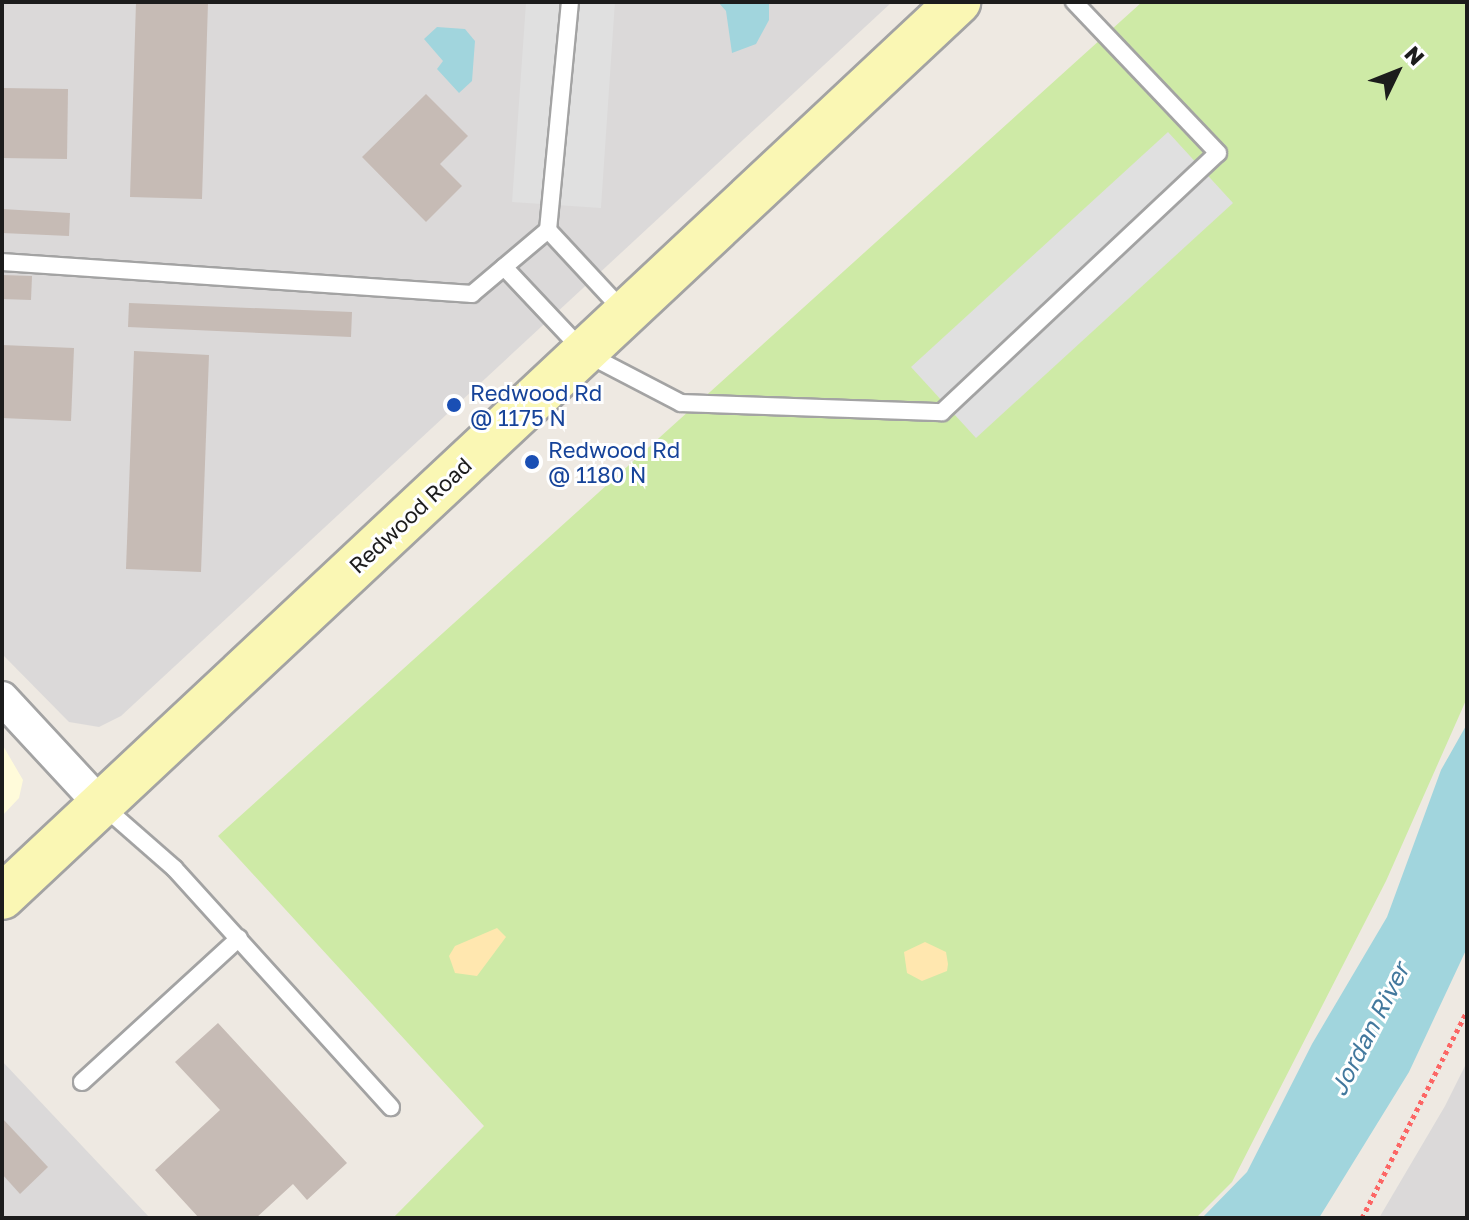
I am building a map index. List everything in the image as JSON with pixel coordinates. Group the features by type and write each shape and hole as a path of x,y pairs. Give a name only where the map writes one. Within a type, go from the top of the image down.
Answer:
{"main road":[{"name":"Redwood Road","path":"2,897 958,2"}],"street":[{"path":"2,698 100,804"}],"lane":[{"path":"2,262 472,294 548,230 570,2"},
{"path":"504,267 585,353 681,403 942,412 1218,153 1074,2"},
{"path":"548,230 626,314"},
{"path":"100,804 143,836 391,1107"},
{"path":"82,1082 239,938"}],"path":[{"path":"1362,1218 1467,1011"}],"shaded area":[{"path":"2,2 892,2 121,716 99,727 69,722 2,654"},
{"path":"526,2 615,2 601,208 512,202"},
{"path":"1168,132 1233,203 976,438 911,367"},
{"path":"2,744 23,780 19,798 2,816"},
{"path":"2,1061 150,1218 2,1218"},
{"path":"1467,1062 1467,1218 1379,1218 1445,1106"}],"green space":[{"path":"1142,2 1467,2 1467,698 1386,881 1232,1182 1196,1218 393,1218 484,1126 218,836"}],"sand":[{"path":"497,928 506,937 477,976 455,973 449,956 455,946"},
{"path":"925,942 946,952 948,964 947,971 922,981 907,973 904,952"}],"water":[{"path":"718,2 769,2 769,20 756,44 732,53 726,11"},
{"path":"437,27 465,29 475,41 472,81 459,93 437,69 443,61 424,39"},
{"name":"Jordan River","path":"1467,724 1467,948 1409,1072 1319,1218 1202,1218 1247,1172 1312,1044 1387,917 1441,770"}],"building":[{"path":"136,2 208,2 202,199 130,197"},
{"path":"2,88 68,89 67,159 2,158"},
{"path":"426,94 468,136 440,164 462,186 426,222 362,157"},
{"path":"2,209 70,213 69,236 2,233"},
{"path":"2,275 32,276 31,300 2,299"},
{"path":"129,303 352,312 351,337 128,327"},
{"path":"2,345 74,348 71,421 2,418"},
{"path":"134,351 209,355 201,572 126,569"},
{"path":"218,1023 347,1163 307,1200 293,1184 256,1218 199,1218 155,1170 220,1110 175,1062"},
{"path":"2,1118 48,1167 20,1194 2,1174"}],"place":[{"name":"Redwood Rd @ 1175 N","path":"454,405"},
{"name":"Redwood Rd @ 1180 N","path":"532,462"}]}
